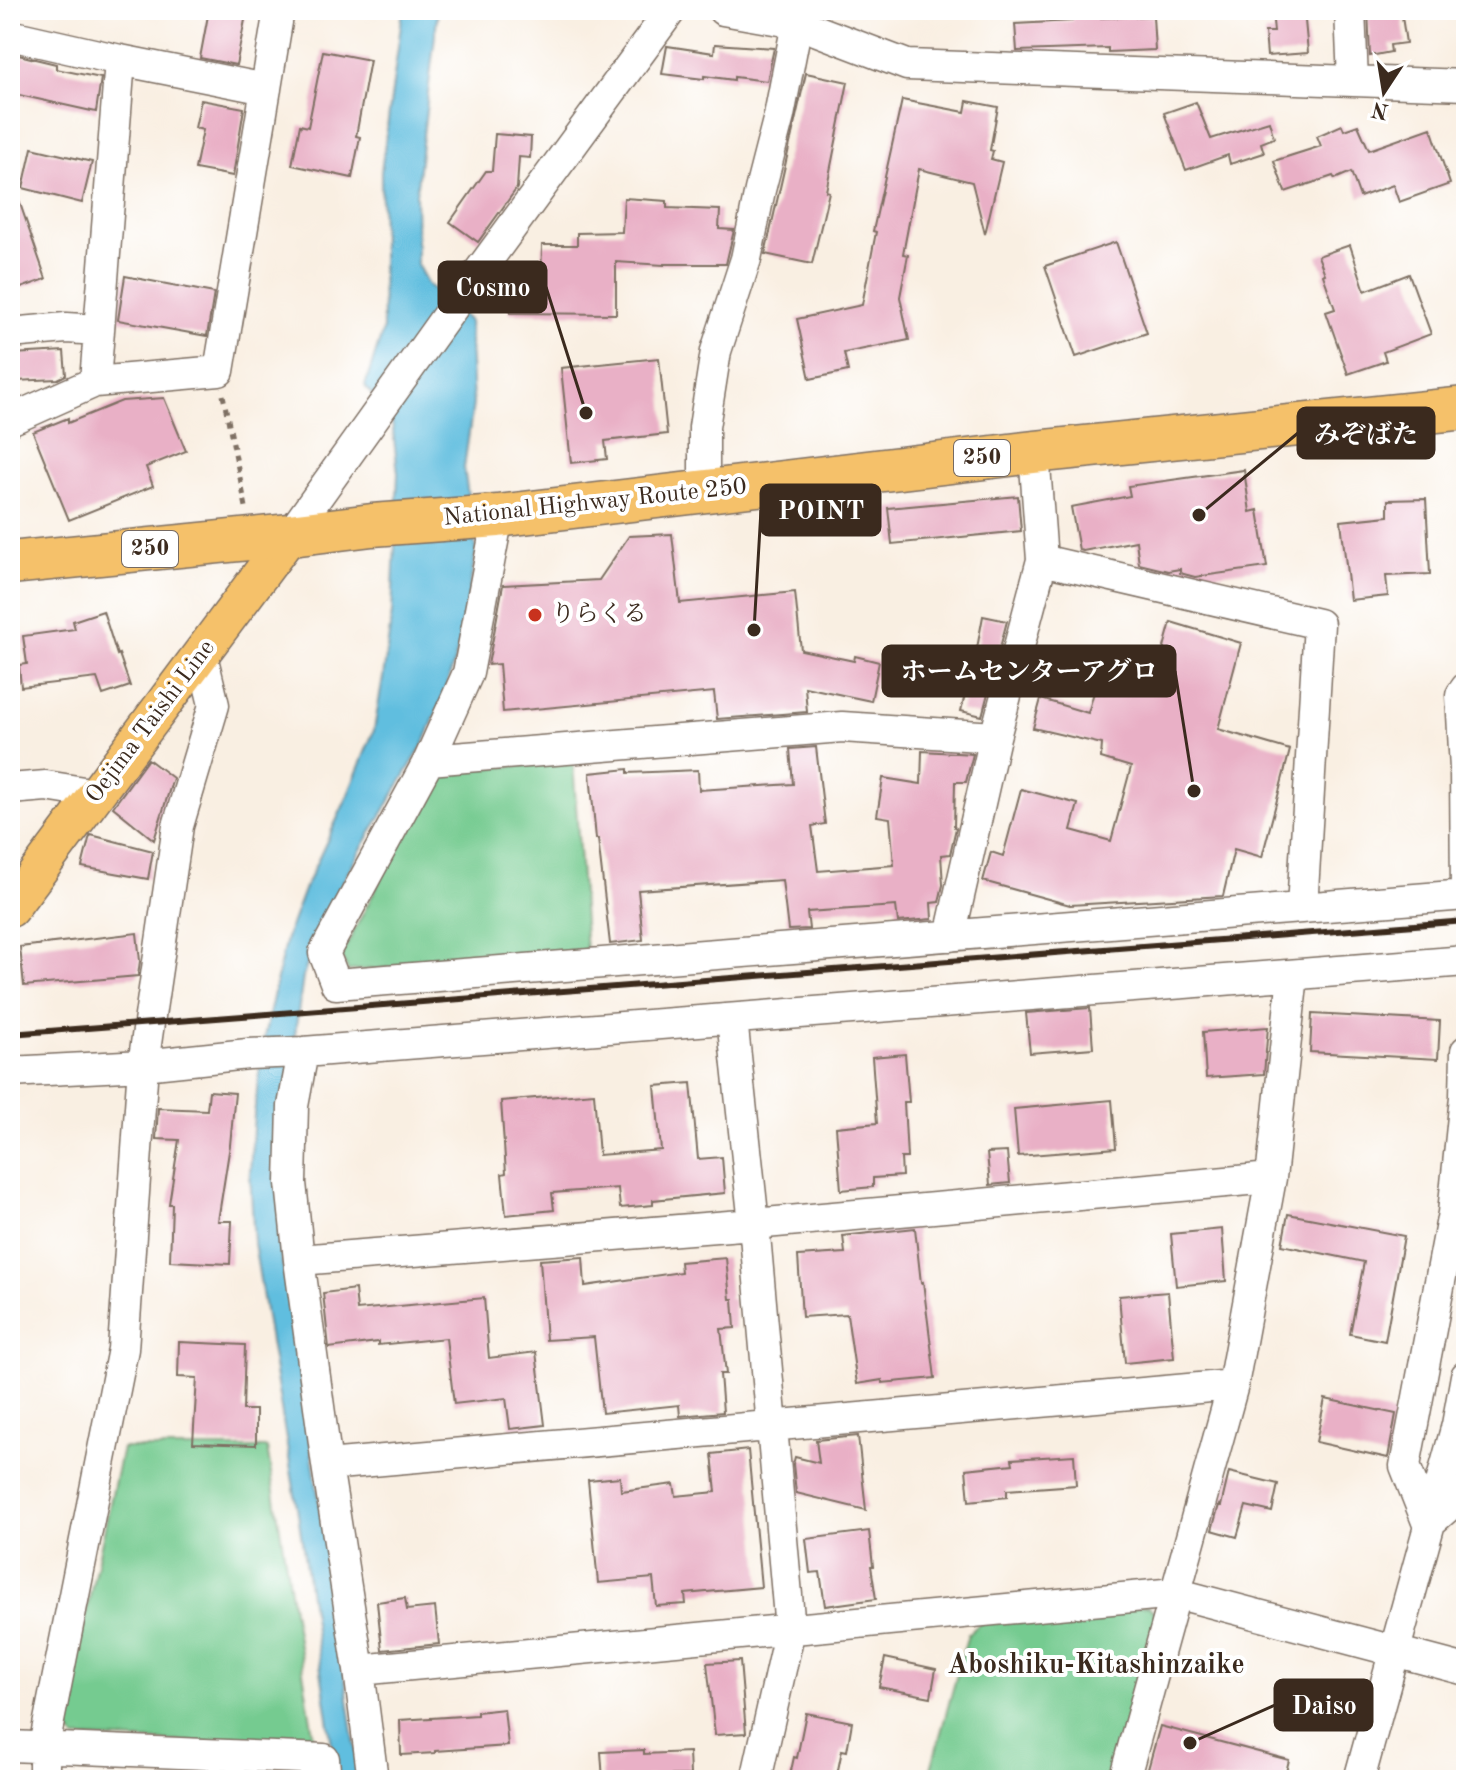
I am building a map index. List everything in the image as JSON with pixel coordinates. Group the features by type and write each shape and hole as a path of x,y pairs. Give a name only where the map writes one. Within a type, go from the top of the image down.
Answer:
{"highway":[{"name":"National Highway Route 250","path":"10,563 372,525 498,516 1034,452 1466,408"}],"main road":[{"name":"Oejima Taishi Line","path":"10,909 202,655 271,537"}],"street":[{"path":"10,420 95,382 219,371 279,10"},
{"path":"271,537 376,413 671,10"},
{"path":"723,10 797,23 907,65 1466,85"},
{"path":"1350,10 1353,81"},
{"path":"704,491 704,427 716,351 746,259 797,23"},
{"path":"10,35 266,89"},
{"path":"95,382 120,60"},
{"path":"10,333 66,328 99,330"},
{"path":"950,936 995,737 1042,560 1034,452"},
{"path":"498,516 468,673 429,760 324,953 336,984 1466,895 1461,695 1466,688"},
{"path":"1042,560 1319,624 1302,908"},
{"path":"44,1780 44,1746 123,1349 143,1065 178,826 214,705 202,655"},
{"path":"429,760 842,727 995,737"},
{"path":"10,789 46,786 96,794"},
{"path":"10,1072 143,1065 248,1054 1466,961"},
{"path":"1124,1780 1233,1385 1271,1178 1293,975"},
{"path":"732,1019 754,1224 790,1629 756,1780"},
{"path":"1428,1524 1405,1466 1453,1213 1465,1097 1466,1051"},
{"path":"303,1052 293,1106 291,1183 327,1465 373,1780"},
{"path":"299,1260 1271,1178"},
{"path":"1359,1780 1457,1425 1466,1376"},
{"path":"327,1465 1233,1385"},
{"path":"1428,1524 1466,1491"},
{"path":"359,1670 1175,1593 1466,1670"},
{"path":"10,1746 324,1759 326,1780"}],"path":[{"path":"219,371 271,537"}],"green space":[{"path":"573,762 586,952 348,971 341,956 431,782 455,770"},
{"path":"122,1448 267,1448 315,1746 75,1738 62,1725"},
{"path":"1148,1606 1160,1617 1115,1780 928,1780 968,1634 983,1621"}],"water":[{"path":"403,10 438,10 416,194 417,264 427,284 469,321 473,404 464,468 476,551 460,643 424,743 321,922 303,977 289,1077 279,1186 281,1255 360,1780 337,1780 254,1243 250,1172 263,1042 286,938 374,730 392,613 398,473 392,422 365,386 383,330 381,172"}],"building":[{"path":"209,10 247,10 236,65 200,58"},
{"path":"1071,10 1100,10 1101,18 1153,16 1155,50 1017,51 1015,24 1072,21"},
{"path":"1272,10 1304,10 1308,53 1267,56 1265,32 1274,32"},
{"path":"1368,10 1401,10 1406,43 1390,45 1391,52 1370,56"},
{"path":"715,44 774,48 767,81 662,74 667,46 714,53"},
{"path":"323,51 370,60 352,178 292,165 300,125 308,127"},
{"path":"10,53 56,64 56,69 101,78 96,112 10,93"},
{"path":"806,73 848,82 826,191 829,192 812,264 765,254"},
{"path":"201,100 244,108 233,176 195,169 203,130 195,128"},
{"path":"902,100 965,112 967,101 998,107 990,150 993,151 991,159 1002,162 985,234 972,182 919,169 903,254 908,255 900,297 909,340 844,353 848,371 810,379 797,319 862,305 876,232 873,231"},
{"path":"1196,102 1211,139 1269,121 1274,138 1261,143 1264,153 1230,164 1228,155 1186,170 1164,113"},
{"path":"1342,125 1344,130 1358,125 1369,150 1431,128 1450,184 1399,202 1393,185 1360,197 1351,172 1285,192 1274,161 1321,146 1317,136"},
{"path":"495,134 531,137 530,158 519,157 517,188 478,242 450,222 486,171 492,171"},
{"path":"32,148 92,162 82,203 23,188"},
{"path":"10,186 14,186 46,279 10,292"},
{"path":"624,198 667,201 667,208 720,210 719,229 734,230 726,264 616,262 616,314 510,313 510,287 541,288 542,245 577,245 577,233 622,232"},
{"path":"1116,242 1147,333 1076,357 1045,266"},
{"path":"1350,245 1365,291 1409,274 1431,334 1383,352 1386,361 1348,374 1326,312 1335,309 1318,256"},
{"path":"125,276 214,293 207,336 118,320"},
{"path":"64,351 66,375 58,379 15,381 13,354"},
{"path":"659,358 667,434 605,441 607,459 571,463 561,368"},
{"path":"164,398 186,451 146,467 153,486 69,520 33,432 68,418 68,423 122,401"},
{"path":"1244,470 1250,512 1258,510 1267,567 1195,577 1180,573 1180,569 1168,571 1139,564 1136,541 1079,550 1071,507 1130,496 1128,486"},
{"path":"1018,496 1021,531 892,544 888,508"},
{"path":"1426,499 1430,574 1386,576 1388,596 1350,600 1341,521 1388,516 1388,500"},
{"path":"672,534 680,603 795,592 801,650 854,661 855,656 879,662 871,701 805,687 807,712 717,719 714,692 503,712 499,664 488,665 503,585 599,580 629,536"},
{"path":"103,611 130,686 103,695 97,678 21,687 19,665 27,664 23,636 75,629 73,621"},
{"path":"983,616 1007,621 982,716 961,711 973,670"},
{"path":"1171,622 1241,643 1218,729 1290,750 1262,857 1234,849 1223,896 1070,905 983,881 991,852 1003,856 1021,789 1078,804 1071,830 1111,841 1131,767 1101,758 1102,744 1033,728 1041,699 1088,713 1107,647 1160,662"},
{"path":"816,747 825,824 812,826 818,871 894,865 890,818 877,816 883,778 921,784 922,751 973,754 966,782 955,782 956,828 950,854 941,855 943,885 939,902 931,903 932,919 898,922 896,906 807,912 809,929 788,930 782,880 638,890 643,940 610,944 590,773 628,769 628,773 698,770 699,790 793,784 790,749"},
{"path":"148,759 173,778 154,840 113,807"},
{"path":"91,835 153,851 148,879 82,867"},
{"path":"137,933 138,976 24,986 20,947"},
{"path":"1090,1008 1093,1048 1030,1053 1026,1013"},
{"path":"1312,1014 1440,1021 1438,1059 1310,1052"},
{"path":"1268,1027 1264,1074 1206,1078 1203,1032"},
{"path":"905,1054 909,1102 904,1102 907,1158 901,1158 902,1176 873,1178 873,1187 841,1190 836,1127 877,1123 872,1057"},
{"path":"691,1083 698,1159 722,1157 725,1193 653,1200 653,1205 620,1208 618,1188 552,1193 554,1210 506,1215 501,1101 594,1093 599,1155 661,1150 655,1086"},
{"path":"209,1091 235,1093 218,1221 232,1221 230,1264 170,1261 172,1204 169,1204 179,1140 156,1139 158,1108 207,1110"},
{"path":"1112,1100 1116,1148 1018,1156 1014,1109"},
{"path":"1007,1152 1010,1183 990,1185 987,1153"},
{"path":"1288,1214 1404,1236 1385,1341 1350,1334 1364,1262 1282,1245"},
{"path":"915,1228 935,1378 857,1384 847,1314 802,1317 798,1256 845,1253 843,1236"},
{"path":"1222,1229 1226,1281 1176,1286 1171,1234"},
{"path":"583,1257 585,1286 681,1272 680,1262 726,1258 735,1328 721,1329 726,1374 720,1374 723,1412 680,1416 679,1405 602,1413 594,1337 546,1340 540,1260"},
{"path":"355,1289 357,1310 484,1298 489,1358 536,1352 545,1425 510,1429 506,1398 454,1404 446,1338 329,1348 323,1293"},
{"path":"1168,1292 1174,1358 1125,1363 1119,1296"},
{"path":"179,1342 245,1345 243,1410 256,1410 256,1445 193,1443 197,1378 178,1377"},
{"path":"1325,1399 1396,1414 1388,1458 1316,1442"},
{"path":"858,1436 866,1510 796,1493 795,1457 819,1463 816,1440"},
{"path":"748,1450 761,1587 685,1594 686,1604 656,1606 653,1578 598,1583 588,1480 620,1477 621,1491 674,1484 676,1496 716,1492 712,1454"},
{"path":"1074,1455 1076,1485 1007,1490 1007,1497 969,1501 966,1469 1013,1464 1012,1459"},
{"path":"1229,1472 1278,1484 1272,1512 1246,1506 1237,1537 1212,1530"},
{"path":"869,1531 876,1599 825,1606 820,1572 810,1573 806,1539"},
{"path":"405,1598 407,1610 435,1607 439,1644 382,1650 377,1602"},
{"path":"885,1658 936,1669 931,1697 879,1687"},
{"path":"740,1661 746,1733 715,1735 707,1663"},
{"path":"504,1709 508,1746 401,1755 400,1720 477,1715 477,1712"},
{"path":"806,1713 852,1722 847,1751 842,1750 836,1780 789,1780"},
{"path":"1160,1726 1289,1760 1284,1780 1145,1780"},
{"path":"644,1750 644,1754 689,1752 690,1775 603,1780 601,1752"}],"railway":[{"path":"10,1034 1466,921"}],"place":[{"name":"Cosmo","path":"586,413"},
{"name":"みぞばた","path":"1199,515"},
{"name":"りらくる","path":"535,615"},
{"name":"POINT","path":"754,630"},
{"name":"ホームセンターアグロ","path":"1194,791"},
{"name":"Daiso","path":"1190,1743"}],"district":[{"name":"Aboshiku-Kitashinzaike","path":"1096,1666"}]}
